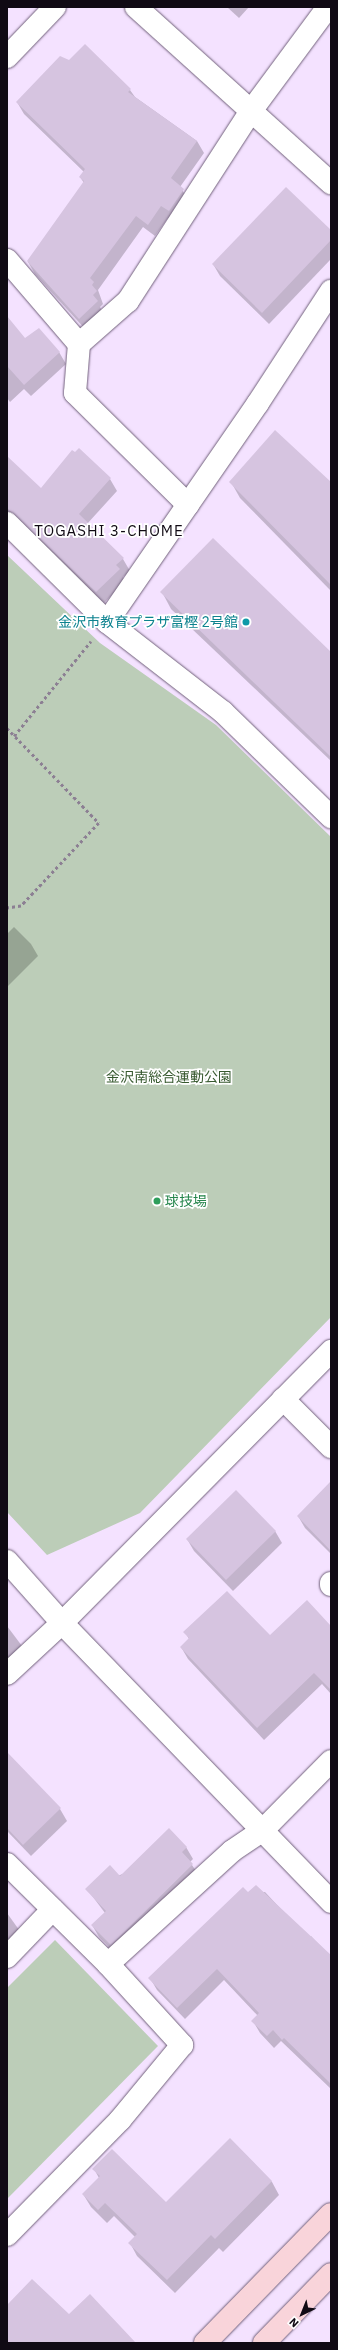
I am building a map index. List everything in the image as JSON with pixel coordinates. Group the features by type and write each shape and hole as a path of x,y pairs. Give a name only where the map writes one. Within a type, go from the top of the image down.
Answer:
{"main road":[{"path":"205,2343 331,2214"},
{"path":"264,2343 331,2274"}],"street":[{"path":"7,57 55,7"},
{"path":"136,7 331,183"},
{"path":"188,505 75,393 79,344 128,301 251,111 328,7"},
{"path":"7,260 79,344"},
{"path":"107,622 188,505 331,291"},
{"path":"7,523 107,622 223,712 331,817"},
{"path":"7,1674 62,1623 331,1351"},
{"path":"283,1399 331,1447"},
{"path":"7,1561 62,1623 331,1902"},
{"path":"108,1964 232,1851 262,1831 331,1762"},
{"path":"7,1864 108,1964 182,2045 120,2120 7,2235"},
{"path":"7,1957 53,1909"}],"path":[{"path":"14,736 107,622"},
{"path":"7,728 99,823 21,906 7,908"}],"green space":[{"name":"金沢南総合運動公園","path":"7,555 100,643 216,725 331,837 331,1317 140,1513 47,1555 7,1512"},
{"path":"55,1940 158,2046 7,2199 7,1988"}],"building":[{"path":"85,44 131,89 128,92 197,141 171,178 184,189 169,211 161,206 148,225 136,216 90,278 94,282 92,285 97,291 93,295 98,301 79,319 27,261 84,181 79,177 85,169 16,102 60,56 69,60"},
{"path":"286,187 331,230 331,240 262,313 212,264"},
{"path":"7,316 25,338 39,328 60,352 24,385 7,366"},
{"path":"275,430 331,482 331,585 229,482"},
{"path":"79,448 111,478 79,514 124,558 116,565 120,569 96,592 7,508 7,456 41,488 72,450 75,452"},
{"name":"金沢市教育プラザ富樫 2号館","path":"213,538 331,652 331,757 160,592"},
{"path":"331,1481 331,1551 297,1516"},
{"path":"236,1490 276,1531 226,1580 186,1539"},
{"path":"227,1591 270,1635 307,1600 331,1626 331,1690 314,1673 257,1728 180,1647 189,1638 183,1632"},
{"path":"7,1752 61,1808 23,1845 7,1828"},
{"path":"169,1828 187,1847 182,1852 193,1864 111,1945 91,1925 106,1911 85,1889 110,1865 120,1876"},
{"path":"256,1885 331,1955 331,2084 284,2038 282,2040 273,2030 267,2036 251,2021 259,2013 217,1969 177,2008 148,1978 243,1887 248,1892"},
{"path":"230,2138 272,2181 215,2239 211,2235 167,2280 128,2243 137,2234 105,2203 98,2210 82,2194 100,2176 92,2169 112,2149 166,2202"},
{"path":"32,2279 69,2314 90,2294 136,2343 7,2343 7,2305"}],"place":[{"name":"金沢市教育プラザ富樫 2号館","path":"246,622"},
{"name":"球技場","path":"157,1201"}],"district":[{"name":"TOGASHI 3-CHOME","path":"109,531"}]}
